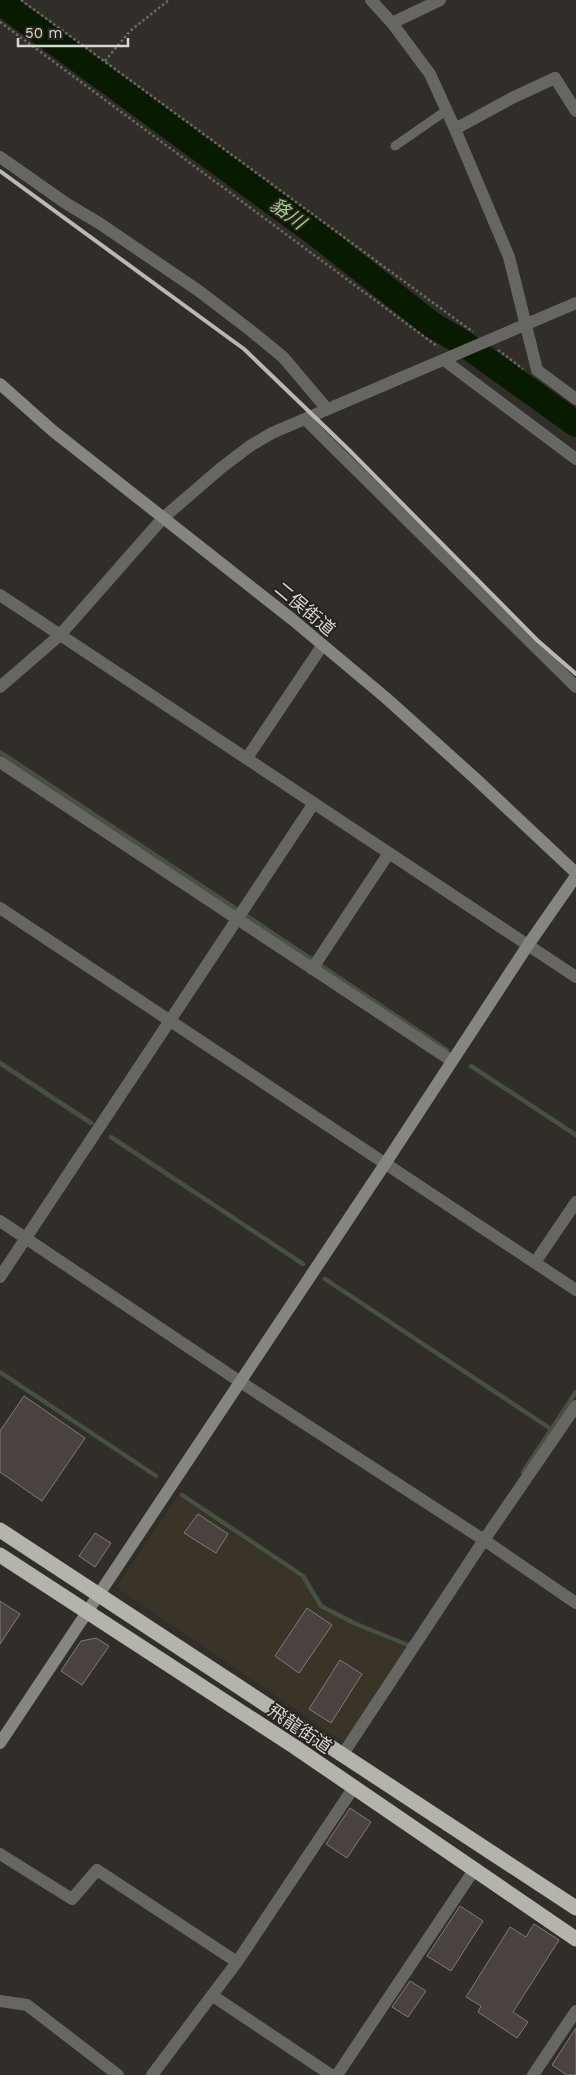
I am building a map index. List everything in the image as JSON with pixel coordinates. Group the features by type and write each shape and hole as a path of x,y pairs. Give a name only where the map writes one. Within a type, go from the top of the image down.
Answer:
{"highway":[{"name":"飛龍街道","path":"0,1530 576,1908"},
{"name":"飛龍街道","path":"0,1555 354,1787 576,1939"}],"street":[{"path":"371,0 392,23 430,74 456,129 508,257 537,370 576,399"},
{"path":"392,23 440,0"},
{"path":"456,129 512,98 555,78 576,110"},
{"path":"0,157 67,204 99,223 199,291 257,335 283,357 327,409"},
{"path":"0,688 60,635 163,518 194,490 250,446 272,433 576,303"},
{"path":"451,357 576,460"},
{"name":"二俣街道","path":"0,384 53,431 293,620 421,729 576,874"},
{"path":"306,420 576,687"},
{"path":"0,595 576,977"},
{"path":"247,758 322,646"},
{"path":"0,762 452,1061"},
{"path":"0,1277 314,803"},
{"path":"312,968 389,853"},
{"path":"0,1743 576,874"},
{"path":"0,908 385,1164 536,1261 576,1290"},
{"path":"536,1261 576,1202"},
{"path":"0,1221 239,1381 484,1540 576,1603"},
{"path":"342,1754 484,1540 576,1406"},
{"path":"152,2075 237,1962 354,1787"},
{"path":"0,1854 72,1899 97,1870 237,1962"},
{"path":"337,2075 474,1870"},
{"path":"213,1996 331,2075"},
{"path":"0,2001 27,2005 118,2075"},
{"path":"533,2075 576,2011"}],"lane":[{"path":"395,146 447,110"}],"path":[{"path":"21,0 483,342"},
{"path":"105,61 130,31 168,0"},
{"path":"0,22 451,357"}],"shaded area":[{"path":"178,1496 302,1579 319,1608 408,1649 345,1743 116,1587"}],"building":[{"path":"24,1396 85,1438 42,1501 0,1472 0,1431"},
{"path":"198,1514 228,1534 216,1553 184,1533"},
{"path":"95,1533 111,1543 95,1567 79,1556"},
{"path":"0,1601 20,1614 0,1644"},
{"path":"307,1608 332,1625 299,1673 275,1656"},
{"path":"96,1638 109,1646 82,1685 61,1671 81,1641"},
{"path":"340,1660 362,1674 331,1723 309,1709"},
{"path":"350,1808 371,1822 347,1858 326,1844"},
{"path":"460,1906 483,1921 451,1971 427,1956"},
{"path":"534,1924 559,1940 513,2012 528,2022 517,2038 478,2012 481,2006 466,1997 510,1927 526,1937"},
{"path":"410,1981 426,1991 408,2017 392,2007"},
{"path":"576,2028 576,2075 567,2075 552,2065"}],"waterway":[{"name":"貉川","path":"0,2 314,232 431,324 463,343 576,424"},
{"path":"0,752 238,910"},
{"path":"247,916 447,1050"},
{"path":"0,1063 91,1123"},
{"path":"471,1066 576,1135"},
{"path":"111,1137 303,1264"},
{"path":"325,1279 551,1429"},
{"path":"0,1372 156,1476"},
{"path":"523,1472 576,1392"},
{"path":"182,1495 303,1576 321,1606 354,1623 410,1646 411,1643"}],"railway":[{"path":"0,171 244,349 348,449 537,640 576,674"}]}
